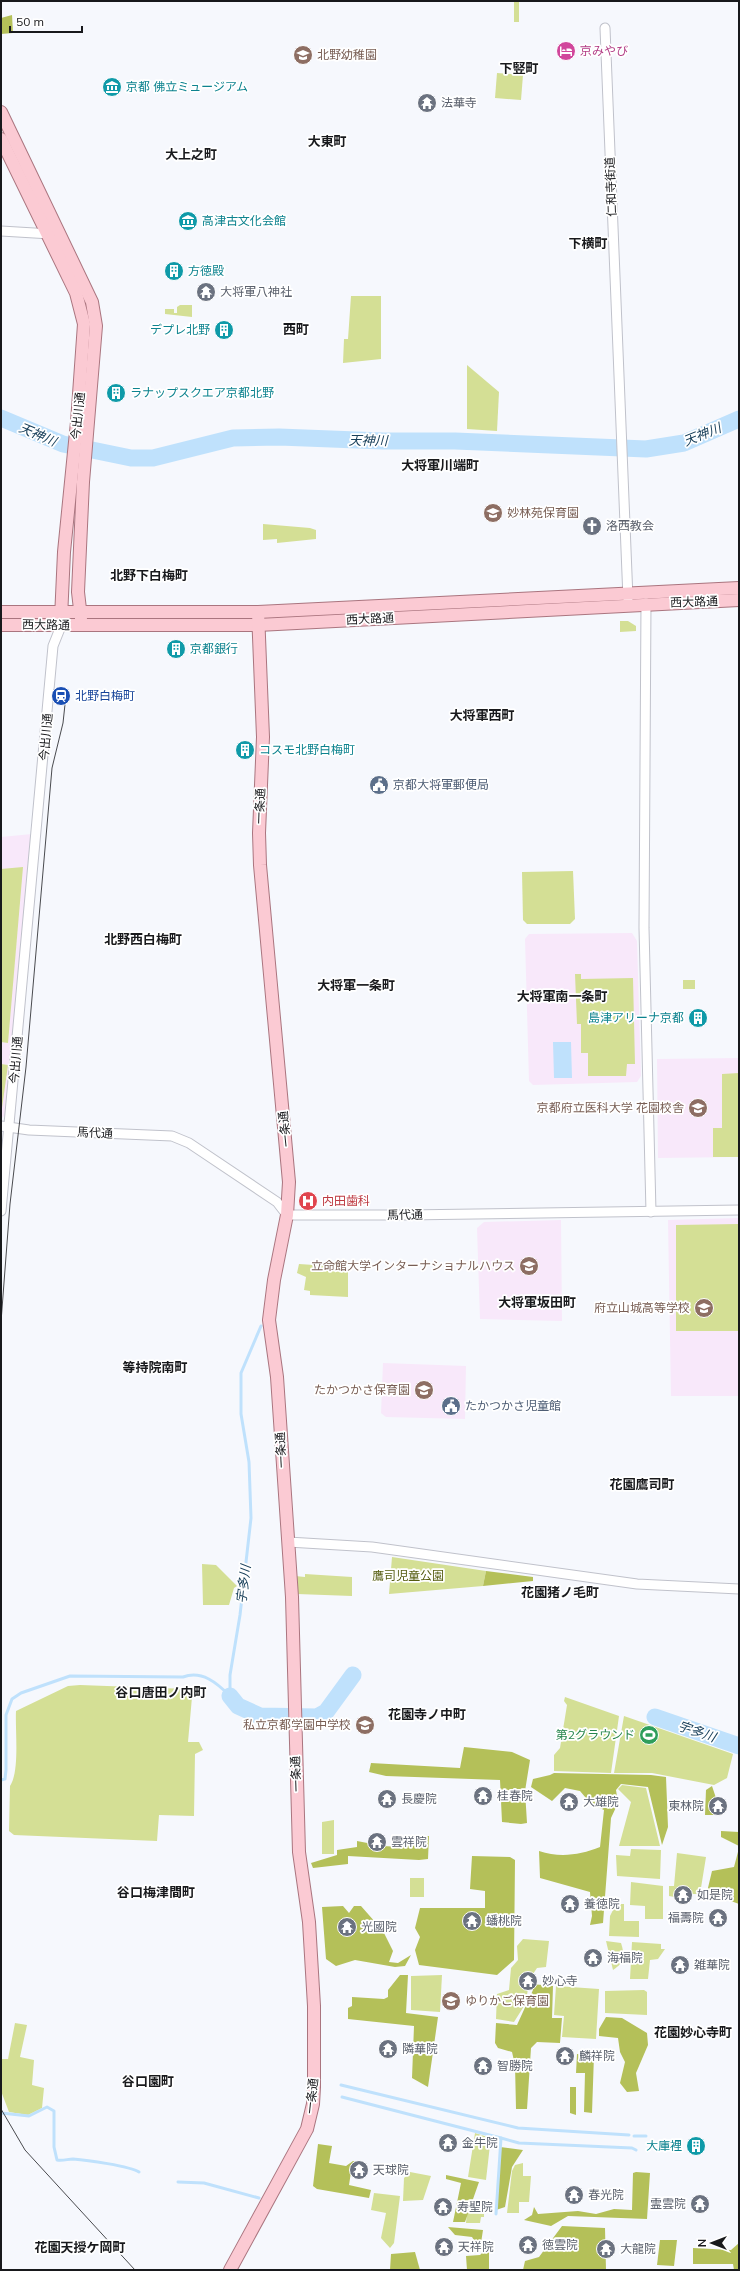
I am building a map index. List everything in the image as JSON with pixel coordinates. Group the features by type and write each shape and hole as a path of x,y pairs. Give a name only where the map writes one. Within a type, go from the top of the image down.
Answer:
{"main road":[{"name":"今出川通","path":"1,112 92,302 96,318 80,449 64,552 61,626"},
{"name":"今出川通","path":"1,138 76,293 84,324 80,449 78,592 82,626"},
{"name":"西大路通","path":"1,625 82,626 258,618 628,599 739,588"},
{"name":"西大路通","path":"628,599 646,604 739,600"},
{"name":"西大路通","path":"1,612 80,612 258,618"},
{"name":"一条通","path":"230,2270 307,2129 313,2104 314,2006 309,1922 299,1852 295,1661 277,1377 269,1320 274,1280 287,1214 289,1182 260,865 259,833 263,737 258,618"}],"street":[{"name":"仁和寺街道","path":"605,28 628,599"},
{"path":"1,231 48,233 63,240"},
{"path":"646,604 644,928 651,1212"},
{"name":"今出川通","path":"1,1211 5,1127 53,646 61,626"},
{"name":"馬代通","path":"5,1127 172,1136 189,1143 277,1202 287,1214 412,1215 739,1210"},
{"path":"288,1542 372,1547 637,1584 739,1589"}],"shaded area":[{"path":"32,834 6,1114 1,1119 1,837"},
{"path":"632,933 637,941 641,1076 637,1082 533,1085 529,1081 525,939 529,934"},
{"name":"京都府立医科大学 花園校舎","path":"739,1058 739,1157 658,1158 657,1059"},
{"name":"府立山城高等学校","path":"739,1218 739,1396 671,1396 668,1220"},
{"path":"561,1220 562,1321 480,1319 477,1228 484,1222"},
{"name":"たかつかさ保育園","path":"383,1363 466,1366 465,1419 386,1417 381,1413"}],"green space":[{"path":"514,1 519,1 519,22 514,22"},
{"path":"12,15 13,33 1,34 1,18"},
{"path":"497,73 523,75 521,100 495,98"},
{"path":"351,296 381,296 381,359 343,363 344,339 348,339"},
{"path":"180,305 192,305 192,317 165,314 165,309 174,309 174,313 177,313 177,307"},
{"path":"467,365 499,392 497,431 467,429"},
{"path":"263,524 310,528 316,530 316,539 277,543 277,539 263,540"},
{"path":"620,621 628,621 636,626 636,631 620,632"},
{"path":"23,867 8,1043 1,1042 1,869"},
{"path":"573,871 575,919 570,924 527,924 523,920 522,872"},
{"path":"575,974 581,974 581,979 633,978 635,1064 627,1064 626,1076 588,1076 588,1053 581,1053 581,1024 577,1024"},
{"path":"683,980 695,980 695,989 683,989"},
{"path":"1,1064 8,1065 2,1108 1,1108"},
{"path":"739,1073 739,1157 713,1157 713,1128 722,1128 722,1074"},
{"path":"739,1224 739,1331 676,1331 676,1225"},
{"path":"299,1264 344,1267 348,1272 348,1297 310,1295 310,1291 304,1290 306,1277 297,1273"},
{"name":"鷹司児童公園","path":"392,1557 486,1571 483,1586 389,1594"},
{"path":"202,1564 216,1565 237,1586 234,1588 229,1605 203,1605"},
{"path":"486,1571 533,1577 533,1581 483,1586"},
{"path":"305,1574 352,1577 352,1596 297,1594 295,1576 305,1577"},
{"path":"80,1685 188,1689 189,1694 192,1697 188,1742 199,1742 203,1750 195,1754 194,1816 159,1815 157,1841 14,1835 9,1831 10,1786 15,1771 16,1761 16,1711 68,1686"},
{"path":"565,1697 619,1716 611,1773 554,1771 554,1755 560,1748 567,1705 564,1701"},
{"name":"第2グラウンド","path":"624,1716 733,1754 727,1778 714,1785 652,1773 614,1773"},
{"path":"464,1747 512,1752 530,1760 525,1791 527,1823 521,1824 502,1822 500,1780 386,1776 369,1772 371,1763 460,1768"},
{"path":"554,1773 651,1775 666,1777 668,1827 662,1845 648,1787 621,1784 616,1790 618,1803 611,1818 603,1923 590,1925 592,1916 590,1892 540,1878 539,1851 570,1855 600,1847 604,1810 591,1804 580,1791 565,1788 552,1801 531,1787 533,1779"},
{"path":"622,1785 646,1788 660,1846 619,1846 631,1802 618,1789"},
{"path":"712,1786 716,1798 716,1815 705,1815 706,1790"},
{"path":"334,1820 334,1854 322,1854 322,1822"},
{"path":"721,1831 739,1832 739,1846 721,1837"},
{"path":"429,1836 428,1859 419,1860 348,1856 348,1864 313,1868 311,1863 337,1855 337,1850 357,1847 357,1841 383,1846 401,1847 407,1839"},
{"path":"739,1848 739,1904 707,1892 712,1871 734,1867"},
{"path":"631,1849 661,1850 660,1879 617,1876 616,1855 630,1856"},
{"path":"677,1853 706,1857 700,1894 692,1894 690,1900 669,1896 669,1886 674,1886"},
{"name":"蟠桃院","path":"472,1856 510,1857 515,1860 514,1960 497,1975 419,1965 415,1950 420,1937 415,1928 420,1908 485,1908 485,1891 470,1889"},
{"path":"410,1878 424,1878 424,1897 410,1897"},
{"path":"631,1882 663,1886 663,1919 645,1919 645,1906 630,1905"},
{"path":"616,1904 624,1904 624,1921 639,1921 639,1937 609,1936 610,1916"},
{"name":"光國院","path":"343,1906 349,1913 354,1906 361,1906 383,1931 393,1951 389,1962 398,1963 411,1955 405,1966 395,1967 355,1960 336,1966 326,1959 322,1907"},
{"path":"523,1939 549,1941 546,1967 537,1968 529,1980 526,2003 514,2022 496,2019 497,1994 509,1990 511,1968 518,1960 517,1946"},
{"path":"606,1941 621,1943 623,1958 620,1964 613,1970"},
{"path":"632,1942 661,1944 661,1949 665,1949 658,1959 650,1960 648,1979 630,1979"},
{"path":"400,1975 408,1975 406,2013 438,2017 428,2087 412,2078 414,2026 348,2019 348,2008 352,2006 352,1997 384,1999 388,1997 388,1990"},
{"path":"442,1975 440,2012 411,2010 411,1976"},
{"path":"532,1984 553,1986 552,2018 562,2018 560,2043 537,2042 531,2048 527,2109 516,2109 515,2065 512,2052 498,2048 495,2043 496,2023 517,2025 533,1990"},
{"path":"556,1986 599,1989 596,2039 562,2037 564,2016 554,2015"},
{"path":"644,1990 647,1992 647,2015 605,2013 605,1991"},
{"path":"606,2017 622,2018 647,2033 648,2045 636,2073 639,2091 627,2092 620,2083 625,2062 620,2052 618,2038 599,2036 599,2029"},
{"path":"15,2023 27,2025 20,2057 34,2060 32,2085 44,2088 42,2108 28,2115 9,2112 1,2091 1,2059 8,2059"},
{"path":"577,2054 594,2055 592,2113 584,2112 585,2073 576,2073"},
{"path":"570,2087 576,2087 576,2115 570,2113"},
{"path":"475,2133 491,2138 491,2140 485,2139 483,2144 490,2145 486,2180 468,2177"},
{"path":"318,2144 332,2146 329,2163 346,2166 353,2161 356,2162 354,2171 351,2172 349,2185 371,2190 369,2198 317,2189 313,2186"},
{"path":"500,2147 523,2150 512,2167 505,2207 496,2210"},
{"path":"523,2163 523,2176 531,2176 529,2202 519,2202 519,2213 507,2213 512,2171 515,2165"},
{"path":"410,2172 431,2176 423,2200 403,2201 404,2178"},
{"path":"633,2173 650,2173 647,2219 568,2216 551,2226 524,2220 532,2215 534,2207 538,2214 578,2211 596,2214 614,2209 632,2210"},
{"path":"446,2175 479,2182 465,2222 453,2222 461,2183 446,2179"},
{"path":"374,2193 400,2196 394,2243 390,2248 381,2238 386,2213 371,2210"},
{"path":"467,2212 484,2214 484,2217 481,2217 480,2223 466,2223"},
{"path":"562,2226 605,2228 606,2270 523,2270 525,2261 539,2257"},
{"path":"448,2227 483,2230 481,2243 477,2245 472,2237 455,2235"},
{"path":"660,2240 677,2240 674,2266 657,2265"},
{"path":"739,2243 739,2270 734,2270 733,2264 693,2264 693,2248 731,2250"},
{"path":"489,2246 489,2270 467,2270 466,2256 480,2255"},
{"path":"415,2252 420,2270 390,2270 391,2254"}],"water":[{"path":"553,1042 571,1042 572,1078 554,1078"}],"waterway":[{"name":"天神川","path":"1,418 63,444 131,458 153,458 233,438 279,437 383,441 455,441 646,449 684,443 739,419"},
{"name":"宇多川","path":"230,1696 230,1675 240,1615 251,1518 249,1462 241,1414 241,1373 261,1326"},
{"path":"1,1780 5,1779 6,1770 6,1715 12,1699 21,1693 70,1676 183,1677 197,1675 214,1682 230,1696"},
{"name":"宇多川","path":"230,1696 238,1706 260,1716 317,1717 326,1712 353,1675"},
{"name":"宇多川","path":"655,1717 739,1746"},
{"path":"341,2085 518,2128 629,2135"},
{"path":"342,2097 501,2138"},
{"path":"1,2113 29,2116 47,2107 54,2111 54,2147 57,2160 73,2159 97,2162 139,2172"},
{"path":"634,2136 646,2136"},
{"path":"496,2214 501,2138 519,2143 632,2148 636,2150"},
{"path":"178,2182 204,2183 259,2198"}],"tram line":[{"path":"1,1322 10,1204 26,1067 52,768 63,723 66,695"},
{"path":"1,2109 25,2150 135,2270"}],"place":[{"name":"京みやび","path":"566,51"},
{"name":"北野幼稚園","path":"303,55"},
{"name":"京都 佛立ミュージアム","path":"112,87"},
{"name":"法華寺","path":"427,103"},
{"name":"高津古文化会館","path":"188,221"},
{"name":"方徳殿","path":"174,271"},
{"name":"大将軍八神社","path":"206,292"},
{"name":"デプレ北野","path":"224,330"},
{"name":"ラナップスクエア京都北野","path":"116,393"},
{"name":"妙林苑保育園","path":"493,513"},
{"name":"洛西教会","path":"592,526"},
{"name":"京都銀行","path":"176,649"},
{"name":"北野白梅町","path":"61,696"},
{"name":"コスモ北野白梅町","path":"245,750"},
{"name":"京都大将軍郵便局","path":"379,785"},
{"name":"島津アリーナ京都","path":"698,1018"},
{"name":"京都府立医科大学 花園校舎","path":"698,1108"},
{"name":"内田歯科","path":"308,1201"},
{"name":"立命館大学インターナショナルハウス","path":"529,1266"},
{"name":"府立山城高等学校","path":"704,1308"},
{"name":"たかつかさ保育園","path":"424,1390"},
{"name":"たかつかさ児童館","path":"451,1406"},
{"name":"私立京都学園中学校","path":"365,1725"},
{"name":"第2グラウンド","path":"649,1735"},
{"name":"桂春院","path":"483,1796"},
{"name":"長慶院","path":"387,1799"},
{"name":"大雄院","path":"569,1802"},
{"name":"東林院","path":"718,1806"},
{"name":"雲祥院","path":"377,1842"},
{"name":"如是院","path":"683,1895"},
{"name":"養徳院","path":"570,1904"},
{"name":"福壽院","path":"718,1918"},
{"name":"蟠桃院","path":"472,1921"},
{"name":"光國院","path":"347,1927"},
{"name":"海福院","path":"593,1958"},
{"name":"雑華院","path":"680,1965"},
{"name":"妙心寺","path":"528,1981"},
{"name":"ゆりかご保育園","path":"451,2001"},
{"name":"隣華院","path":"388,2049"},
{"name":"麟祥院","path":"565,2056"},
{"name":"智勝院","path":"483,2066"},
{"name":"金牛院","path":"448,2143"},
{"name":"大庫裡","path":"696,2146"},
{"name":"天球院","path":"359,2170"},
{"name":"春光院","path":"574,2195"},
{"name":"霊雲院","path":"700,2204"},
{"name":"寿聖院","path":"443,2207"},
{"name":"徳雲院","path":"528,2245"},
{"name":"天祥院","path":"444,2247"},
{"name":"大龍院","path":"606,2249"}],"district":[{"name":"下竪町","path":"519,68"},
{"name":"大東町","path":"327,141"},
{"name":"大上之町","path":"191,154"},
{"name":"下横町","path":"588,243"},
{"name":"西町","path":"296,329"},
{"name":"大将軍川端町","path":"440,465"},
{"name":"北野下白梅町","path":"149,575"},
{"name":"大将軍西町","path":"482,715"},
{"name":"北野西白梅町","path":"143,939"},
{"name":"大将軍一条町","path":"356,985"},
{"name":"大将軍南一条町","path":"562,996"},
{"name":"大将軍坂田町","path":"537,1302"},
{"name":"等持院南町","path":"155,1367"},
{"name":"花園鷹司町","path":"642,1484"},
{"name":"花園猪ノ毛町","path":"560,1592"},
{"name":"谷口唐田ノ内町","path":"161,1692"},
{"name":"花園寺ノ中町","path":"427,1714"},
{"name":"谷口梅津間町","path":"156,1892"},
{"name":"花園妙心寺町","path":"693,2032"},
{"name":"谷口園町","path":"148,2081"},
{"name":"花園天授ケ岡町","path":"80,2247"}]}
